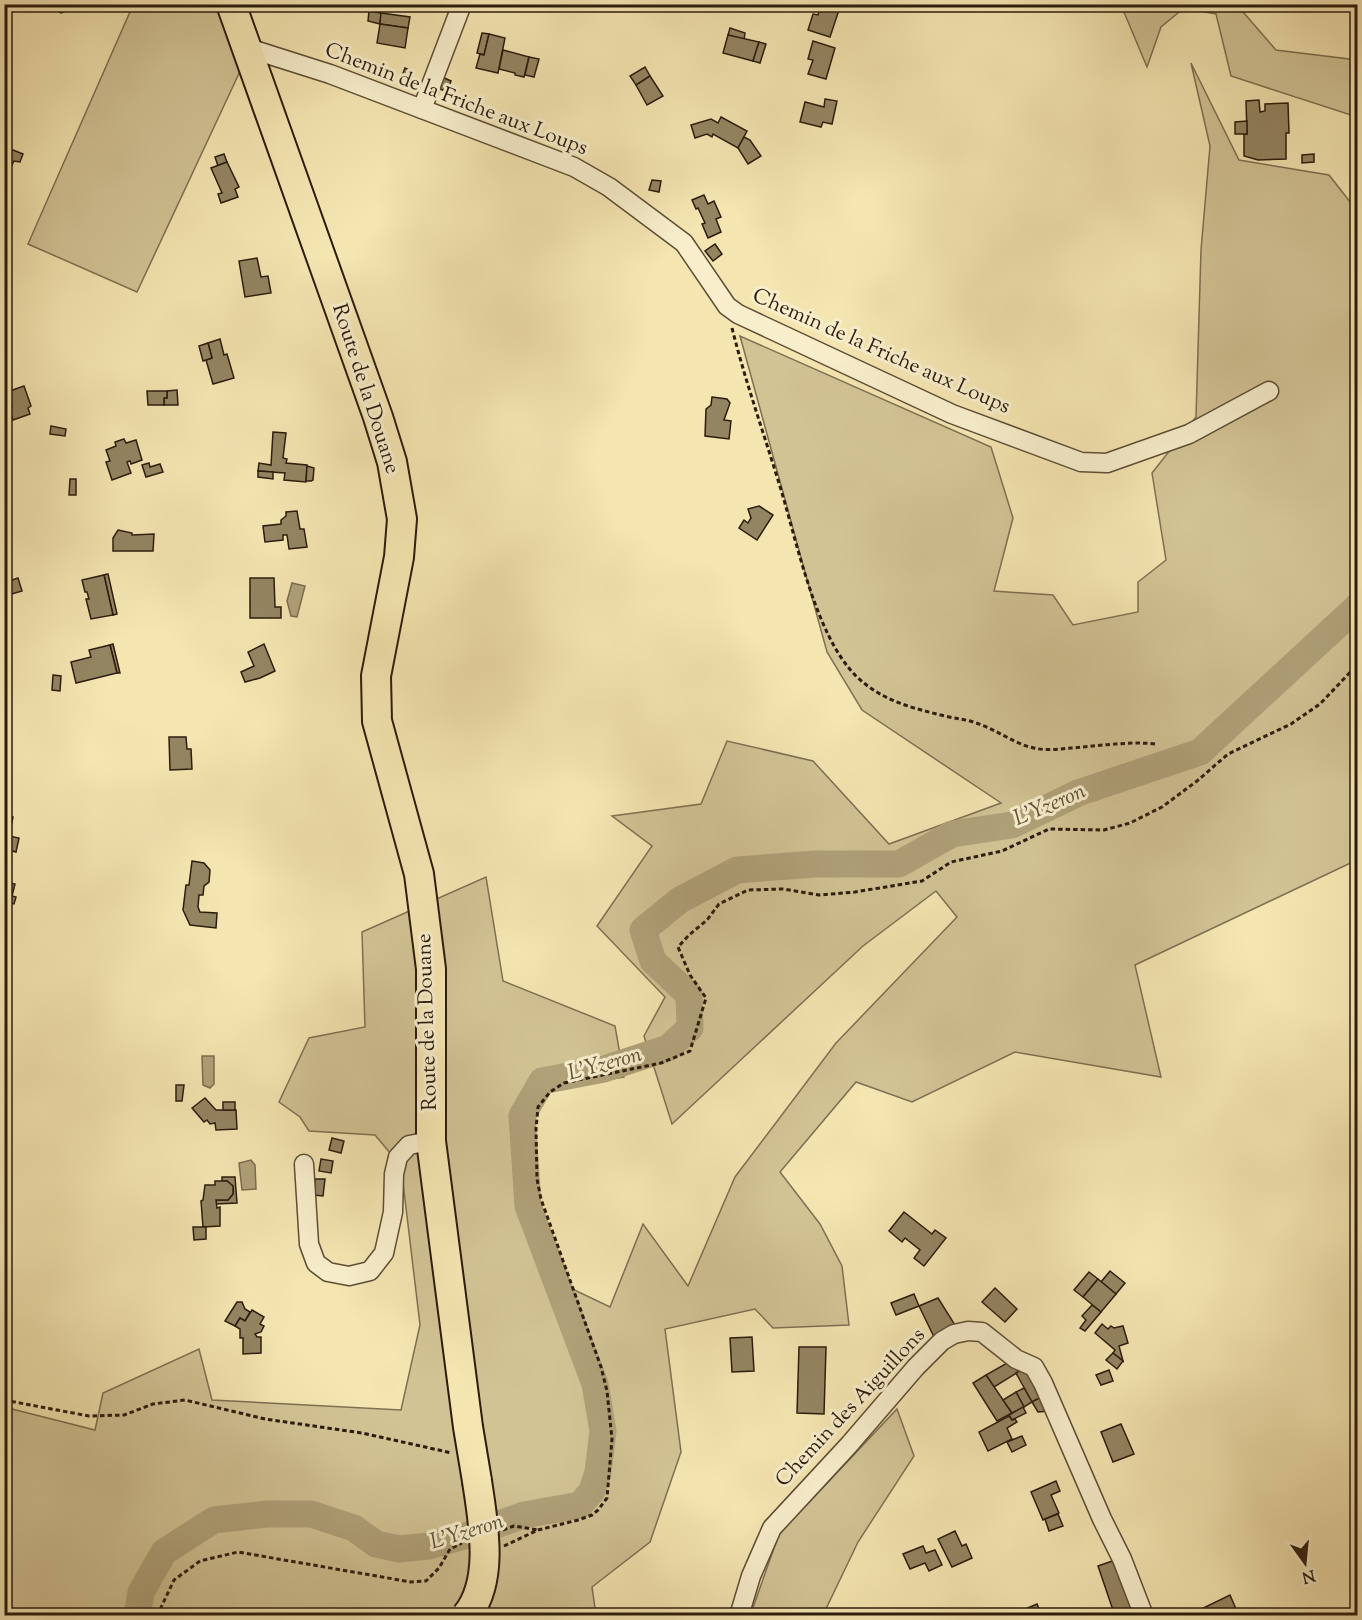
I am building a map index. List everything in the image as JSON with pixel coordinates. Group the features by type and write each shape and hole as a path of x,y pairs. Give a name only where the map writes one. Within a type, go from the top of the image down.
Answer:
{"main road":[{"name":"Route de la Douane","path":"231,4 378,417 392,462 402,519 399,557 376,676 377,721 419,874 431,969 431,1141 485,1556 482,1579 472,1608 466,1616"}],"street":[{"path":"422,109 462,4"},
{"name":"Chemin de la Friche aux Loups","path":"245,47 330,74 566,164 609,187 684,243 726,306 763,327 952,414 1081,462 1107,463 1190,434 1269,391"},
{"name":"Route de la Douane","path":"304,1164 309,1244 316,1263 328,1272 349,1276 370,1271 384,1253 393,1212 394,1174 398,1157 409,1145 431,1141"},
{"name":"Chemin des Aiguillons","path":"739,1616 751,1576 772,1528 848,1446 916,1367 942,1341 954,1334 968,1331 982,1332 1016,1359 1034,1367 1122,1559 1144,1616"}],"path":[{"path":"726,306 746,383 819,610 839,656 856,675 880,695 892,701 907,707 979,723 1034,748 1113,745 1132,741 1156,744"},
{"path":"501,1548 538,1530 578,1520 598,1510 607,1498 612,1439 607,1391 601,1366 541,1199 537,1179 538,1107 550,1092 564,1083 661,1063 690,1051 706,998 690,975 678,947 689,934 707,920 719,904 748,890 783,890 819,895 855,892 922,881 951,862 1002,851 1049,829 1104,830 1130,823 1161,807 1197,781 1228,754 1291,723 1320,704 1358,664"},
{"path":"4,1400 88,1416 124,1415 153,1404 185,1400 265,1419 362,1433 475,1469"},
{"path":"495,1533 514,1527 538,1530"},
{"path":"157,1616 174,1580 200,1562 238,1552 411,1582 426,1581 439,1568 450,1549 465,1542"}],"shaded area":[{"path":"133,5 219,5 242,67 137,292 28,244"},
{"path":"1121,5 1237,5 1276,50 1357,60 1357,117 1231,76 1216,14 1184,8 1161,27 1147,67"},
{"path":"1191,63 1239,160 1329,175 1358,212 1357,860 1135,965 1161,1077 1015,1052 912,1102 856,1082 780,1172 820,1224 842,1266 849,1325 773,1328 755,1309 665,1329 681,1452 650,1542 592,1587 596,1615 5,1615 4,1407 95,1430 103,1393 199,1349 212,1400 401,1410 420,1325 401,1166 375,1135 309,1131 300,1117 279,1102 309,1038 365,1027 362,932 486,877 503,981 615,1026 624,1077 547,1088 529,1117 536,1201 566,1286 610,1307 643,1224 688,1286 735,1177 836,1043 957,917 936,891 863,946 672,1124 644,1036 665,997 597,926 652,846 612,816 701,804 727,741 813,761 889,844 1001,803 862,710 827,652 740,336 991,447 1013,518 994,591 1053,595 1073,625 1138,612 1138,582 1166,560 1152,473 1196,417 1201,250 1210,146"},
{"path":"292,583 305,586 297,617 291,616 287,601"},
{"path":"202,1056 214,1056 214,1084 210,1088 203,1085"},
{"path":"251,1160 255,1165 256,1189 242,1190 239,1163"},
{"path":"897,1409 914,1456 858,1542 823,1615 750,1616 779,1534"}],"building":[{"path":"38,4 71,4 72,9 61,13"},
{"path":"821,4 834,4 840,7 830,37 808,30 813,14 818,15"},
{"path":"1321,4 1346,4 1346,10 1320,10"},
{"path":"369,11 381,13 380,24 368,21"},
{"path":"381,13 410,17 408,28 380,24"},
{"path":"380,24 408,28 405,48 377,43"},
{"path":"730,28 745,33 744,40 728,35"},
{"path":"482,33 489,34 484,55 477,53"},
{"path":"489,34 505,38 498,73 476,68 480,54 484,55"},
{"path":"728,35 759,42 753,61 723,53"},
{"path":"813,41 835,48 826,79 808,74 813,60 808,59"},
{"path":"759,42 766,44 760,63 753,61"},
{"path":"503,50 529,57 524,77 499,69"},
{"path":"529,57 539,59 534,77 525,75"},
{"path":"645,67 650,76 636,85 630,76"},
{"path":"405,68 411,71 406,84 400,81"},
{"path":"440,76 451,81 447,92 436,87"},
{"path":"650,76 663,96 647,105 636,85"},
{"path":"825,99 837,101 832,124 823,122 821,127 800,122 805,102 824,107"},
{"path":"1259,100 1260,112 1265,111 1265,104 1288,103 1289,133 1286,133 1286,159 1258,160 1244,156 1244,134 1247,134 1246,101"},
{"path":"721,117 747,131 738,148 713,134 712,137 707,134 695,138 691,125 711,119 718,123"},
{"path":"1247,121 1247,134 1235,134 1235,122"},
{"path":"4,137 11,140 8,148 23,154 20,162 14,161 12,165 4,162"},
{"path":"744,137 750,140 761,156 748,164 738,148"},
{"path":"224,154 227,162 218,166 215,157"},
{"path":"1314,154 1314,162 1302,163 1302,155"},
{"path":"227,162 239,187 235,189 238,197 221,203 218,194 222,193 211,168"},
{"path":"652,180 661,181 659,192 649,190"},
{"path":"704,195 708,204 714,201 721,217 716,219 721,232 708,238 702,224 705,223 692,200"},
{"path":"715,244 722,254 713,261 705,251"},
{"path":"257,258 261,277 268,276 271,293 245,297 239,261"},
{"path":"220,339 234,378 213,384 206,360 212,358 208,343"},
{"path":"208,343 212,358 203,361 199,346"},
{"path":"24,386 31,406 28,408 30,414 13,420 9,407 12,406 7,392"},
{"path":"177,390 178,405 164,405 167,391"},
{"path":"147,391 167,391 164,405 148,405"},
{"path":"712,397 727,399 730,403 724,420 731,421 729,439 705,436 706,409 711,405"},
{"path":"51,426 66,429 65,436 50,434"},
{"path":"273,432 286,433 283,458 287,459 286,463 307,465 306,482 284,480 285,473 258,471 259,463 271,465"},
{"path":"124,439 126,443 136,440 142,460 131,464 130,461 127,462 131,473 112,480 106,462 110,461 106,450 116,446 115,442"},
{"path":"149,463 150,467 160,464 163,472 146,477 142,465"},
{"path":"307,466 314,468 311,481 306,481"},
{"path":"258,471 273,472 273,479 258,477"},
{"path":"70,479 76,479 76,495 69,495"},
{"path":"759,506 773,515 757,540 739,528 744,520 748,523 751,518 748,509"},
{"path":"297,511 300,529 304,529 307,547 289,549 287,535 283,535 283,540 265,542 263,526 281,524 286,512"},
{"path":"118,530 132,533 132,535 154,534 153,551 113,551 113,538"},
{"path":"108,574 117,614 113,615 104,575"},
{"path":"104,575 113,615 91,619 86,599 89,599 82,580"},
{"path":"4,577 6,582 18,578 22,591 8,595 6,590 4,591"},
{"path":"250,578 274,578 275,607 281,607 281,618 250,618"},
{"path":"113,644 120,673 117,673 110,645"},
{"path":"264,644 275,671 245,682 241,672 254,666 248,652"},
{"path":"110,645 117,673 76,683 71,662 91,657 89,650"},
{"path":"53,675 61,676 60,691 52,690"},
{"path":"169,737 186,737 187,749 191,749 192,769 170,770"},
{"path":"4,815 13,817 9,836 19,838 16,852 4,849"},
{"path":"192,861 204,863 210,870 209,882 204,886 203,895 199,895 198,907 200,912 217,913 216,928 190,925 183,910"},
{"path":"5,882 15,884 12,896 16,897 14,904 4,902"},
{"path":"176,1085 184,1085 182,1101 176,1101"},
{"path":"205,1098 216,1110 236,1110 237,1129 216,1130 215,1123 210,1124 207,1120 204,1122 192,1108"},
{"path":"223,1102 235,1102 235,1110 223,1110"},
{"path":"332,1138 344,1141 341,1153 329,1150"},
{"path":"321,1159 333,1161 331,1173 319,1171"},
{"path":"222,1177 235,1177 237,1203 216,1204 216,1200 228,1200 233,1194 233,1186 227,1181 222,1181"},
{"path":"315,1179 325,1179 323,1196 314,1195"},
{"path":"215,1181 227,1181 233,1186 233,1194 228,1200 216,1200 217,1208 220,1207 220,1226 203,1227 201,1201 205,1185 215,1185"},
{"path":"904,1212 932,1234 935,1230 946,1238 924,1266 914,1258 920,1250 905,1238 902,1242 889,1231"},
{"path":"193,1227 206,1227 206,1239 194,1240"},
{"path":"1110,1271 1125,1283 1116,1294 1101,1282"},
{"path":"1089,1272 1098,1279 1083,1297 1074,1290"},
{"path":"1098,1279 1116,1294 1101,1312 1083,1297"},
{"path":"995,1288 1017,1309 1005,1322 982,1302"},
{"path":"914,1294 919,1306 896,1315 891,1303"},
{"path":"938,1298 955,1325 936,1341 919,1306"},
{"path":"237,1302 242,1302 245,1309 250,1312 245,1321 240,1318 235,1326 225,1321"},
{"path":"1092,1305 1101,1312 1085,1331 1080,1328 1086,1320 1082,1316"},
{"path":"252,1310 264,1317 260,1324 264,1326 261,1332 255,1334 261,1337 261,1353 243,1354 243,1338 240,1338 240,1329 235,1326 240,1318 245,1321"},
{"path":"1102,1324 1108,1329 1111,1326 1114,1328 1123,1326 1128,1343 1119,1346 1123,1361 1113,1353 1115,1350 1095,1333"},
{"path":"752,1337 754,1371 732,1372 730,1338"},
{"path":"799,1347 826,1347 824,1414 797,1413"},
{"path":"1113,1353 1123,1361 1117,1369 1106,1360"},
{"path":"1007,1363 1023,1369 994,1387 986,1375"},
{"path":"1023,1369 1032,1373 1043,1396 1032,1402 1016,1373"},
{"path":"1109,1370 1113,1381 1101,1385 1096,1375"},
{"path":"986,1375 1012,1413 997,1421 973,1383"},
{"path":"1024,1388 1032,1402 1024,1407 1016,1392"},
{"path":"1016,1392 1024,1407 1012,1413 1003,1400"},
{"path":"1043,1396 1050,1411 1038,1412 1032,1402"},
{"path":"1023,1407 1026,1413 1012,1420 1009,1415"},
{"path":"1009,1416 1017,1422 1007,1428 1012,1439 988,1451 979,1432"},
{"path":"1121,1424 1134,1454 1113,1462 1101,1432"},
{"path":"1022,1436 1026,1445 1012,1452 1007,1442"},
{"path":"1056,1481 1060,1491 1051,1495 1059,1513 1043,1520 1031,1492"},
{"path":"1058,1514 1063,1526 1049,1531 1045,1519"},
{"path":"955,1531 962,1546 966,1544 972,1558 952,1567 938,1539"},
{"path":"923,1546 926,1553 935,1550 942,1565 929,1571 925,1563 910,1569 903,1554"},
{"path":"1118,1559 1137,1616 1115,1616 1098,1566"},
{"path":"1230,1595 1239,1616 1199,1616 1197,1611"},
{"path":"1037,1604 1042,1616 1010,1616 1023,1610"}],"waterway":[{"name":"L'Yzeron","path":"137,1616 141,1592 164,1552 214,1520 267,1514 311,1514 354,1528 376,1544 399,1549 429,1546 524,1515 580,1505 592,1491 598,1472 603,1431 595,1384 528,1206 522,1116 542,1081 604,1069 668,1048 690,1028 689,995 653,961 643,930 680,900 737,870 815,864 899,864 952,834 1012,825 1078,793 1200,752 1358,606"}]}
